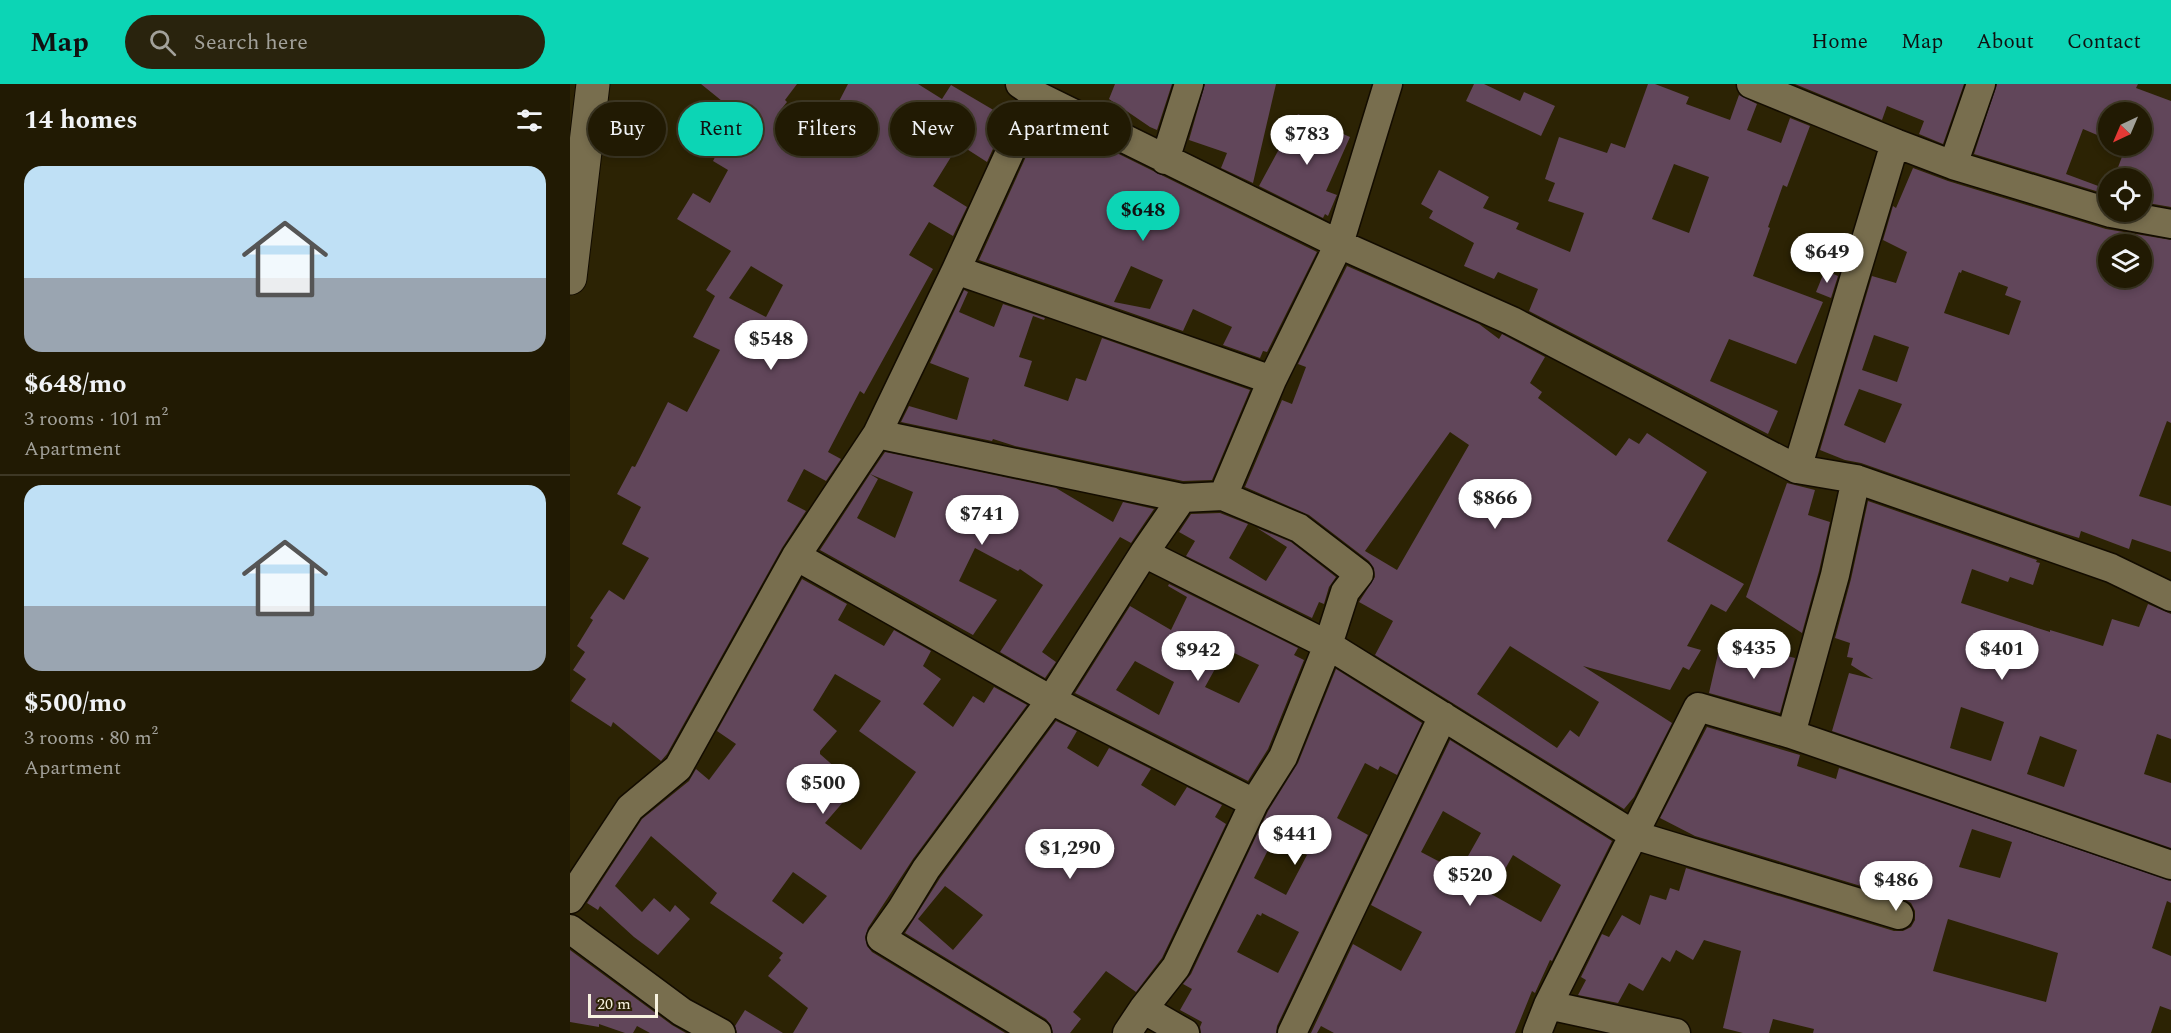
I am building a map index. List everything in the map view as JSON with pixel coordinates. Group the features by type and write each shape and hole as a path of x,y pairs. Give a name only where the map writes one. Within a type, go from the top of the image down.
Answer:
{"main road":[{"path":"570,278 593,84"}],"street":[{"path":"1165,160 1189,84"},
{"path":"1223,496 1272,380 1339,244 1388,84"},
{"path":"1751,84 1895,144 1953,165 2110,213 2171,224"},
{"path":"1953,165 1981,84"},
{"path":"570,899 630,808 678,768 796,556 876,434 956,270 1028,90 1165,160 1339,244 1512,321 1797,469 1856,479 2111,568 2171,597"},
{"path":"1797,469 1895,144"},
{"path":"956,270 1272,380"},
{"path":"876,434 1182,498 1223,496 1299,528 1359,574 1345,592 1328,645 1283,757 1254,803 1176,967 1127,1033"},
{"path":"1791,734 1835,575 1856,479"},
{"path":"1037,1033 882,938 926,869 1051,700 1144,553 1182,498"},
{"path":"1144,553 1328,645 1634,835 1899,915"},
{"path":"796,556 1051,700 1254,803"},
{"path":"1537,1033 1548,1005 1698,707 1791,734 2171,865"},
{"path":"1292,1033 1443,716"},
{"path":"570,929 682,1012 721,1033"},
{"path":"1548,1005 1676,1033"},
{"path":"1143,1009 1185,1033"}],"building":[{"path":"701,84 797,84 785,100 787,102 775,102 775,156 878,156 878,102 839,102 848,84 918,84 942,99 951,85 987,106 987,156 990,156 987,162 975,154 975,102 890,102 890,156 952,156 933,186 967,207 953,236 929,222 909,255 933,269 864,394 860,391 828,452 841,459 826,481 804,469 787,501 806,511 782,548 661,761 613,722 611,727 571,701 586,679 573,670 585,652 577,646 593,620 590,618 609,590 624,600 649,558 622,544 641,507 617,494 632,466 635,467 668,402 687,412 720,350 693,337 715,296 706,290 731,251 677,219 693,193 710,203 728,170 713,161 716,156 763,156 763,102 723,102","holes":["751,266 783,285 766,317 729,298"]},
{"path":"1115,84 1172,84 1157,130 1131,114 1131,102 1113,102 1109,99"},
{"path":"1205,84 1276,84 1253,183 1221,168 1227,153 1189,140"},
{"path":"1474,84 1484,84 1520,101 1524,92 1555,106 1541,136 1466,101"},
{"path":"1648,84 1655,84 1689,97 1686,104 1730,120 1739,95 1757,104 1747,130 1781,143 1790,118 1810,126 1787,187 1783,185 1753,276 1823,302 1796,364 1729,339 1710,381 1778,411 1768,434 1529,311 1538,289 1498,272 1494,279 1464,266 1474,243 1429,218 1433,211 1421,204 1439,170 1489,197 1483,208 1519,223 1516,229 1570,252 1584,213 1548,201 1555,183 1545,179 1559,137 1607,153 1611,143 1625,148","holes":["1674,164 1709,177 1689,233 1652,219"]},
{"path":"1795,84 1964,84 1943,144 1919,134 1924,121 1887,106 1882,120"},
{"path":"1997,84 2138,84 2136,88 2171,101 2171,207 2152,204 2152,168 2118,168 2122,156 2152,156 2152,102 2098,102 2098,135 2083,129 2066,174 2098,186 2098,192 1974,154"},
{"path":"1298,114 1350,137 1326,191 1337,195 1328,216 1325,214 1323,218 1259,186"},
{"path":"1026,156 1123,156 1317,252 1267,352 1263,351 1260,358 1223,345 1232,327 1193,309 1183,331 979,260","holes":["1131,266 1163,280 1150,309 1114,302"]},
{"path":"1913,168 1948,181 2106,229 2136,234 2098,234 2098,288 2152,288 2152,237 2171,240 2171,423 2167,421 2139,496 2171,506 2171,552 2132,539 2129,549 2081,531 2079,538 1820,450 1872,276 1896,283 1907,252 1883,240 1893,206 1896,208","holes":["1962,270 2008,287 2005,295 2021,301 2009,335 1944,313 1959,272 1961,273","1874,335 1909,347 1897,382 1862,370","1859,389 1902,404 1885,443 1844,425"]},
{"path":"1347,266 1479,324 1499,339 1502,334 1545,357 1530,383 1542,392 1538,398 1616,456 1629,438 1639,444 1647,433 1707,472 1667,541 1744,584 1726,612 1711,604 1687,646 1701,650 1689,670 1683,667 1670,690 1583,666 1672,723 1634,797 1624,809 1375,655 1393,621 1359,602 1375,577 1374,568 1369,561 1309,515 1245,487 1282,400 1292,404 1306,367 1298,364","holes":["1450,432 1469,445 1397,570 1365,551","1510,646 1599,702 1579,737 1570,730 1557,748 1477,694"]},
{"path":"1825,270 1838,276 1831,298 1816,292"},
{"path":"964,290 968,292 959,312 994,327 1003,304 1045,318 1044,320 1033,316 1019,357 1032,361 1024,386 1068,401 1076,378 1086,381 1102,338 1250,390 1212,480 1183,481 1015,446 993,439 992,441 901,422 909,406 957,420 969,378 930,363"},
{"path":"885,452 1056,488 1113,522 1123,502 1154,509 1131,543 1120,537 1042,652 1056,662 1045,678 1000,652 1043,585 1020,569 1018,571 975,548 959,581 997,600 973,635 820,550 870,474","holes":["870,474 913,492 895,538 857,518 878,479"]},
{"path":"1787,483 1815,490 1808,515 1830,522 1802,633 1746,597"},
{"path":"1868,501 2037,560 2036,562 2040,563 2033,585 2010,577 2008,582 1972,569 1961,603 2050,632 2050,630 2103,646 2112,619 2139,627 2148,604 2171,614 2171,739 2157,734 2144,774 2171,783 2171,848 1832,731 1849,673 1873,679 1851,665 1853,658 1847,657 1850,643 1835,638","holes":["1961,707 2004,722 1991,761 1950,748","2040,736 2077,750 2064,787 2027,774"]},
{"path":"1220,513 1248,524 1229,558 1266,581 1287,547 1257,528 1291,542 1336,577 1329,587 1324,604 1319,602 1312,618 1186,556 1195,541 1179,532 1191,514"},
{"path":"802,579 847,604 838,620 884,646 894,630 931,651 923,666 941,679 923,704 953,727 973,696 984,703 994,687 1027,705 913,859 868,928 865,937 867,946 872,952 1005,1033 793,1033 808,1008 768,976 781,960 779,958 783,953 710,903 717,893 651,836 615,886 642,912 654,898 670,912 675,905 690,919 658,955 600,906 598,910 587,903 642,819 689,781 696,769 709,780 736,744 717,731","holes":["835,674 881,701 859,731 916,772 861,850 825,823 851,793 831,776 837,769 820,754 837,731 813,710","793,872 827,896 803,924 772,901"]},
{"path":"1169,584 1298,648 1294,655 1304,660 1268,749 1248,781 1075,693 1130,606 1171,630 1187,597 1168,586","holes":["1226,649 1259,665 1239,703 1205,687","1135,661 1174,682 1159,715 1116,690"]},
{"path":"1760,649 1795,658 1780,713 1709,693 1718,654 1748,663 1750,654 1758,657"},
{"path":"1336,669 1422,723 1397,775 1380,766 1378,770 1365,763 1337,818 1368,835 1277,1026 1276,1033 1201,1033 1202,1022 1180,1010 1192,989 1183,984 1191,974 1268,811 1298,763","holes":["1274,838 1307,855 1286,895 1254,878","1262,913 1299,932 1278,973 1237,952 1257,914 1261,916"]},
{"path":"1056,721 1077,731 1067,748 1098,767 1109,748 1151,769 1141,785 1175,806 1187,787 1222,805 1215,817 1226,824 1162,958 1136,992 1106,971 1073,1012 1081,1019 1070,1033 1053,1033 1046,1019 905,933 940,878","holes":["945,886 983,915 953,950 918,919"]},
{"path":"1707,727 1800,755 1797,766 1836,779 1839,768 2171,881 2171,903 2167,901 2152,948 2171,956 2171,1010 2160,1006 2151,1033 1813,1033 1814,1029 1773,1019 1769,1033 1743,1033 1723,1028 1741,951 1704,940 1693,960 1676,950 1670,962 1662,957 1643,991 1629,983 1618,1003 1578,995 1586,980 1581,977 1602,934 1609,937 1622,915 1640,925 1650,895 1666,900 1670,888 1679,891 1686,868 1894,931 1903,931 1911,927 1915,920 1915,911 1911,903 1904,899 1695,836 1660,818","holes":["1972,829 2012,842 2000,878 1959,867","1948,919 2058,953 2046,1002 1933,971"]},
{"path":"1450,740 1612,841 1535,993 1532,991 1515,1033 1334,1033 1321,1026 1317,1033 1311,1033 1353,944 1401,971 1422,932 1371,905","holes":["1443,811 1481,833 1459,872 1421,852","1513,855 1561,885 1541,922 1491,894"]},
{"path":"570,950 686,1033 650,1033 637,1026 633,1033 625,1033 599,1024 599,1027 570,1022"},
{"path":"745,1010 783,1033 737,1033 735,1026"}]}
